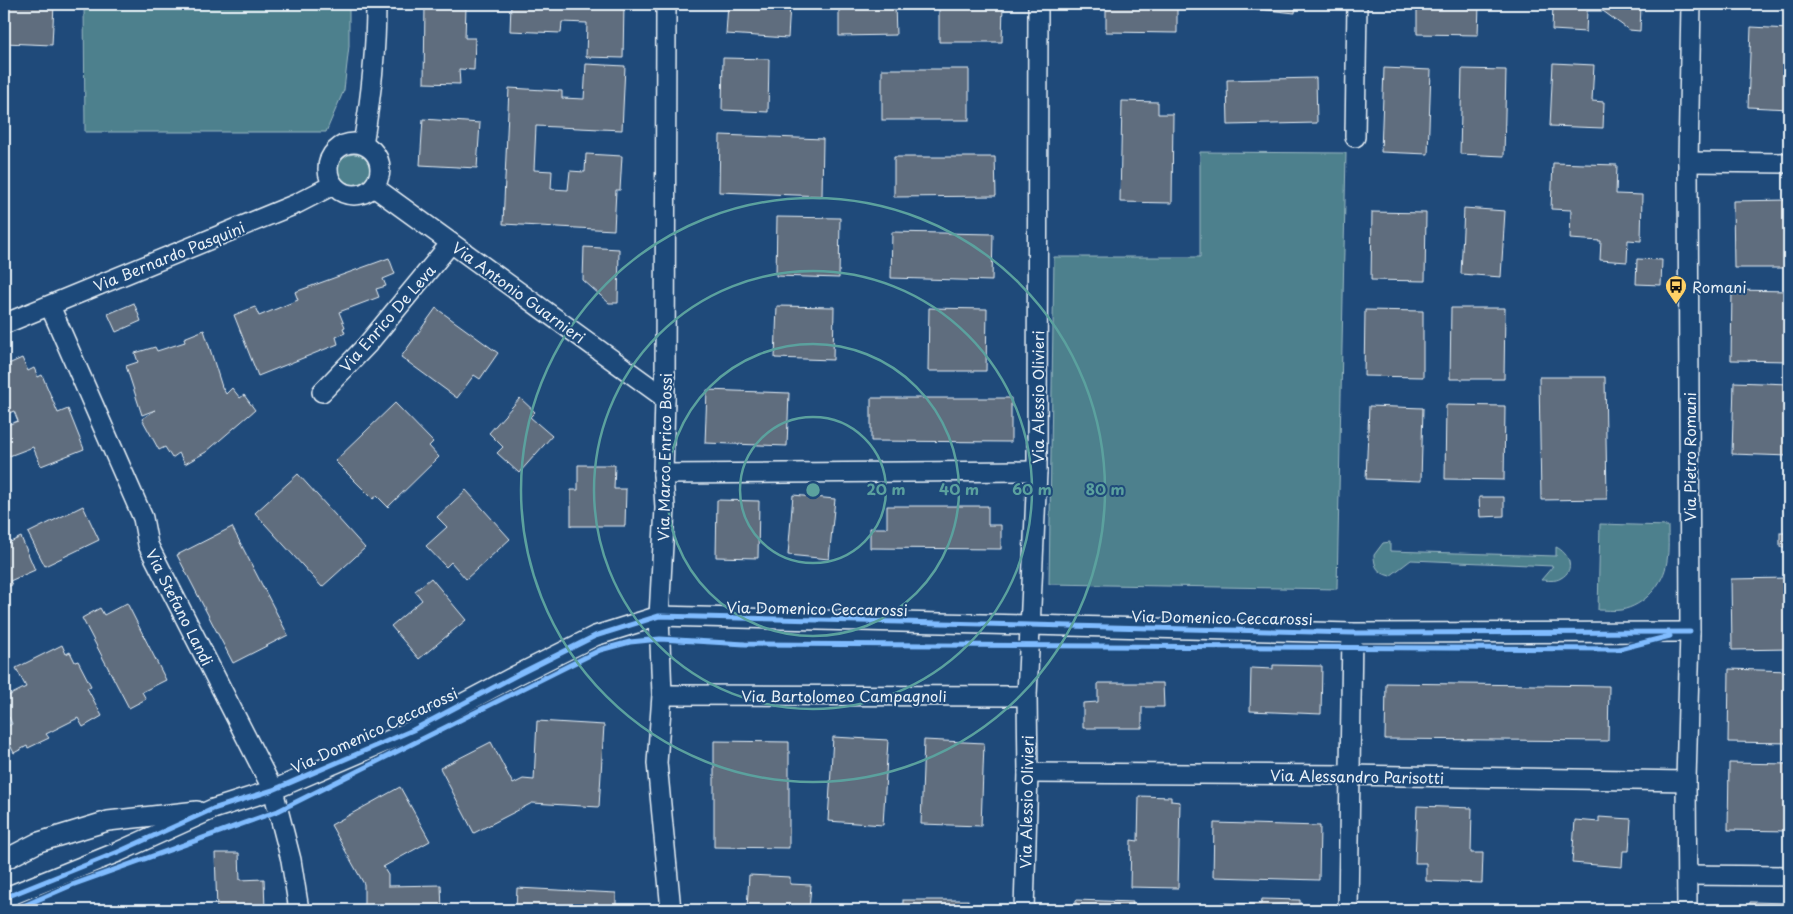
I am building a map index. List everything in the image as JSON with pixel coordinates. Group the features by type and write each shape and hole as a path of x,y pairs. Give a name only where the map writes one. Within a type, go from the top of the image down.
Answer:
{"street":[{"path":"363,144 376,42 376,4"},
{"name":"Via Marco Enrico Bossi","path":"666,4 665,398 663,474 665,508 659,616 662,695 657,763 671,910"},
{"name":"Via Alessio Olivieri","path":"1024,910 1028,773 1027,696 1037,470 1038,4"},
{"path":"1355,137 1357,4"},
{"name":"Via Pietro Romani","path":"1687,910 1686,781 1690,632 1688,162 1691,4"},
{"path":"352,143 363,144 372,150 378,158 379,178 374,187 366,193 356,196 345,195 336,190 330,181 329,161 334,152 342,146 352,143"},
{"path":"1688,162 1789,163"},
{"name":"Via Bernardo Pasquini","path":"4,324 296,204 333,184"},
{"name":"Via Antonio Guarnieri","path":"374,187 665,398"},
{"name":"Via Enrico De Leva","path":"322,392 367,345 451,243"},
{"name":"Via Stefano Landi","path":"50,306 144,518 148,545 273,790 291,860 299,910"},
{"path":"663,474 1037,470"},
{"name":"Via Domenico Ceccarossi","path":"4,898 118,852 213,810 273,790 413,730 595,636 659,616 1352,633 1690,632"},
{"path":"1348,910 1352,633"},
{"name":"Via Bartolomeo Campagnoli","path":"662,695 1027,696"},
{"name":"Via Alessandro Parisotti","path":"1028,773 1349,775 1686,781"},
{"name":"Via Domenico Ceccarossi","path":"4,860 39,842 108,821 213,810"},
{"path":"1688,875 1789,876"}],"green space":[{"path":"84,4 349,4 349,46 344,90 326,132 85,132"},
{"path":"1200,152 1346,153 1337,589 1049,584 1054,257 1200,257"},
{"path":"354,154 360,155 365,159 369,164 369,176 365,181 360,185 354,186 348,185 343,181 339,176 338,170 339,164 343,159 348,155"},
{"path":"1600,524 1668,526 1668,557 1662,578 1652,593 1629,608 1598,610"},
{"path":"1390,542 1390,551 1556,556 1556,547 1567,557 1569,566 1566,575 1561,578 1541,580 1553,566 1411,560 1390,576 1378,569 1374,555 1383,543"}],"building":[{"path":"4,4 54,4 52,45 4,43"},
{"path":"425,4 476,4 476,7 466,7 465,38 475,38 474,70 459,69 460,84 424,83"},
{"path":"511,4 624,4 623,58 586,57 587,23 562,22 561,33 510,31"},
{"path":"728,4 790,4 788,38 726,34"},
{"path":"839,4 895,4 896,35 839,36"},
{"path":"939,4 1003,4 1002,42 939,42"},
{"path":"1177,4 1177,33 1106,32 1106,5"},
{"path":"1241,4 1296,4 1295,13 1240,7"},
{"path":"1417,4 1493,4 1493,6 1479,5 1478,35 1417,34"},
{"path":"1553,4 1641,4 1640,31 1629,30 1603,11 1587,11 1586,32 1552,30"},
{"path":"1751,27 1789,29 1789,109 1748,107"},
{"path":"723,58 769,59 768,112 722,110"},
{"path":"1553,63 1594,65 1592,101 1604,102 1603,128 1550,126"},
{"path":"586,64 625,66 622,130 536,126 534,170 552,171 551,189 568,190 570,171 585,172 586,154 622,156 620,190 616,190 614,230 503,224 509,88 562,91 562,98 584,99"},
{"path":"1384,68 1431,70 1428,154 1381,152"},
{"path":"882,69 969,69 969,120 882,120"},
{"path":"1462,69 1506,70 1504,156 1460,154"},
{"path":"1316,78 1317,123 1228,125 1227,80"},
{"path":"1122,101 1158,102 1158,114 1173,114 1172,203 1120,202"},
{"path":"423,119 480,123 477,168 420,165"},
{"path":"720,135 823,139 822,196 719,192"},
{"path":"894,157 995,157 996,196 894,197"},
{"path":"1553,163 1617,165 1616,194 1642,195 1641,241 1628,240 1627,262 1600,260 1601,241 1570,239 1571,210 1551,209"},
{"path":"1789,200 1789,268 1734,268 1733,201"},
{"path":"1464,208 1505,211 1501,277 1461,274"},
{"path":"1372,212 1426,213 1425,281 1371,280"},
{"path":"777,217 840,218 839,278 776,276"},
{"path":"892,232 993,234 992,281 891,278"},
{"path":"584,247 619,249 618,303 609,303 583,280"},
{"path":"389,258 395,274 383,279 386,286 376,289 379,297 339,312 345,327 343,328 345,333 336,337 338,344 258,376 234,315 255,307 259,316 298,300 295,292"},
{"path":"1637,259 1662,260 1661,285 1636,284"},
{"path":"1732,290 1789,291 1789,361 1731,360"},
{"path":"134,303 141,321 116,332 108,314"},
{"path":"777,306 834,307 833,360 775,358"},
{"path":"436,308 498,353 480,379 474,375 457,398 401,357"},
{"path":"929,308 987,309 986,371 928,371"},
{"path":"1451,308 1505,308 1504,379 1450,379"},
{"path":"1365,310 1423,311 1423,377 1364,376"},
{"path":"204,330 222,387 226,394 232,388 240,398 244,395 255,410 206,452 185,464 179,453 172,458 165,447 159,450 142,419 155,410 142,415 126,366 138,362 135,353 155,347 157,351 185,342 184,338"},
{"path":"22,358 28,371 34,368 38,377 42,375 58,413 68,409 84,449 41,466 33,447 4,458 4,426 18,421 14,411 4,415 4,366"},
{"path":"1539,377 1605,377 1607,499 1541,500"},
{"path":"1734,382 1789,384 1789,456 1732,454"},
{"path":"707,390 789,393 787,446 705,443"},
{"path":"520,398 535,412 530,417 552,436 519,473 497,453 503,447 489,433"},
{"path":"871,398 1011,398 1011,442 871,441"},
{"path":"395,403 433,442 429,446 439,457 388,507 377,496 373,499 335,461"},
{"path":"1446,405 1505,406 1504,480 1445,479"},
{"path":"1369,406 1423,408 1421,481 1366,479"},
{"path":"578,465 615,465 614,489 626,489 625,526 571,526 571,490 578,490"},
{"path":"298,474 365,548 322,587 255,513"},
{"path":"466,490 510,539 466,579 451,562 446,567 426,546 447,527 437,517"},
{"path":"793,495 835,499 829,559 788,555"},
{"path":"1479,497 1504,497 1504,516 1480,517"},
{"path":"717,500 759,501 758,558 716,557"},
{"path":"83,506 99,540 45,566 28,533"},
{"path":"887,506 988,506 988,525 1001,525 1001,549 870,548 870,528 887,528"},
{"path":"232,527 288,635 233,663 177,555"},
{"path":"1780,533 1789,533 1789,547 1780,547"},
{"path":"21,537 35,570 10,581 12,585 4,588 4,545"},
{"path":"431,578 466,620 419,659 391,626 422,600 415,591"},
{"path":"1789,578 1789,649 1732,650 1731,579"},
{"path":"127,603 166,680 142,692 146,699 129,708 82,618 100,608 104,615"},
{"path":"62,645 66,654 70,652 75,662 78,661 91,686 87,688 102,716 83,727 78,718 46,734 49,738 14,753 4,733 4,728 12,724 9,717 4,720 4,698 26,687 16,668"},
{"path":"1273,665 1322,666 1321,714 1250,711 1251,668 1273,669"},
{"path":"1729,669 1789,671 1789,743 1728,742"},
{"path":"1098,683 1163,683 1164,707 1142,707 1142,728 1083,728 1083,703 1098,702"},
{"path":"1386,683 1609,686 1608,741 1385,739"},
{"path":"537,721 604,725 599,807 532,803 474,833 440,768 491,742 513,784 523,779 534,780"},
{"path":"833,737 888,740 883,825 828,821"},
{"path":"924,740 984,743 981,826 921,824"},
{"path":"714,741 789,742 789,848 714,847"},
{"path":"1729,763 1789,764 1789,831 1728,830"},
{"path":"400,787 430,841 383,867 388,875 388,886 441,885 442,910 364,910 364,884 331,825"},
{"path":"1139,796 1171,797 1171,801 1180,802 1178,888 1130,887 1131,840 1138,841"},
{"path":"1417,806 1472,808 1471,853 1483,853 1482,883 1426,881 1426,863 1415,863"},
{"path":"1599,817 1631,819 1629,851 1623,851 1622,867 1572,863 1575,820 1599,822"},
{"path":"1214,823 1320,826 1319,880 1213,877"},
{"path":"215,853 239,853 240,880 264,879 265,910 217,910"},
{"path":"749,875 790,877 790,884 811,885 809,910 747,909"},
{"path":"517,888 616,893 616,910 516,910"},
{"path":"1262,899 1300,900 1300,910 1221,910 1221,903 1261,904"},
{"path":"903,900 968,900 968,910 903,910"},
{"path":"1076,900 1133,902 1132,907 1163,908 1163,910 1076,910"},
{"path":"1750,902 1789,903 1789,910 1749,910"}],"cycle path":[{"path":"4,898 118,852 213,809 273,790 413,730 595,636 659,616 1352,633 1690,632"},
{"path":"14,910 72,885 278,811 600,650 630,642 660,639 745,644 1619,649 1670,636"}],"place":[{"name":"Romani","path":"1676,305"}]}
